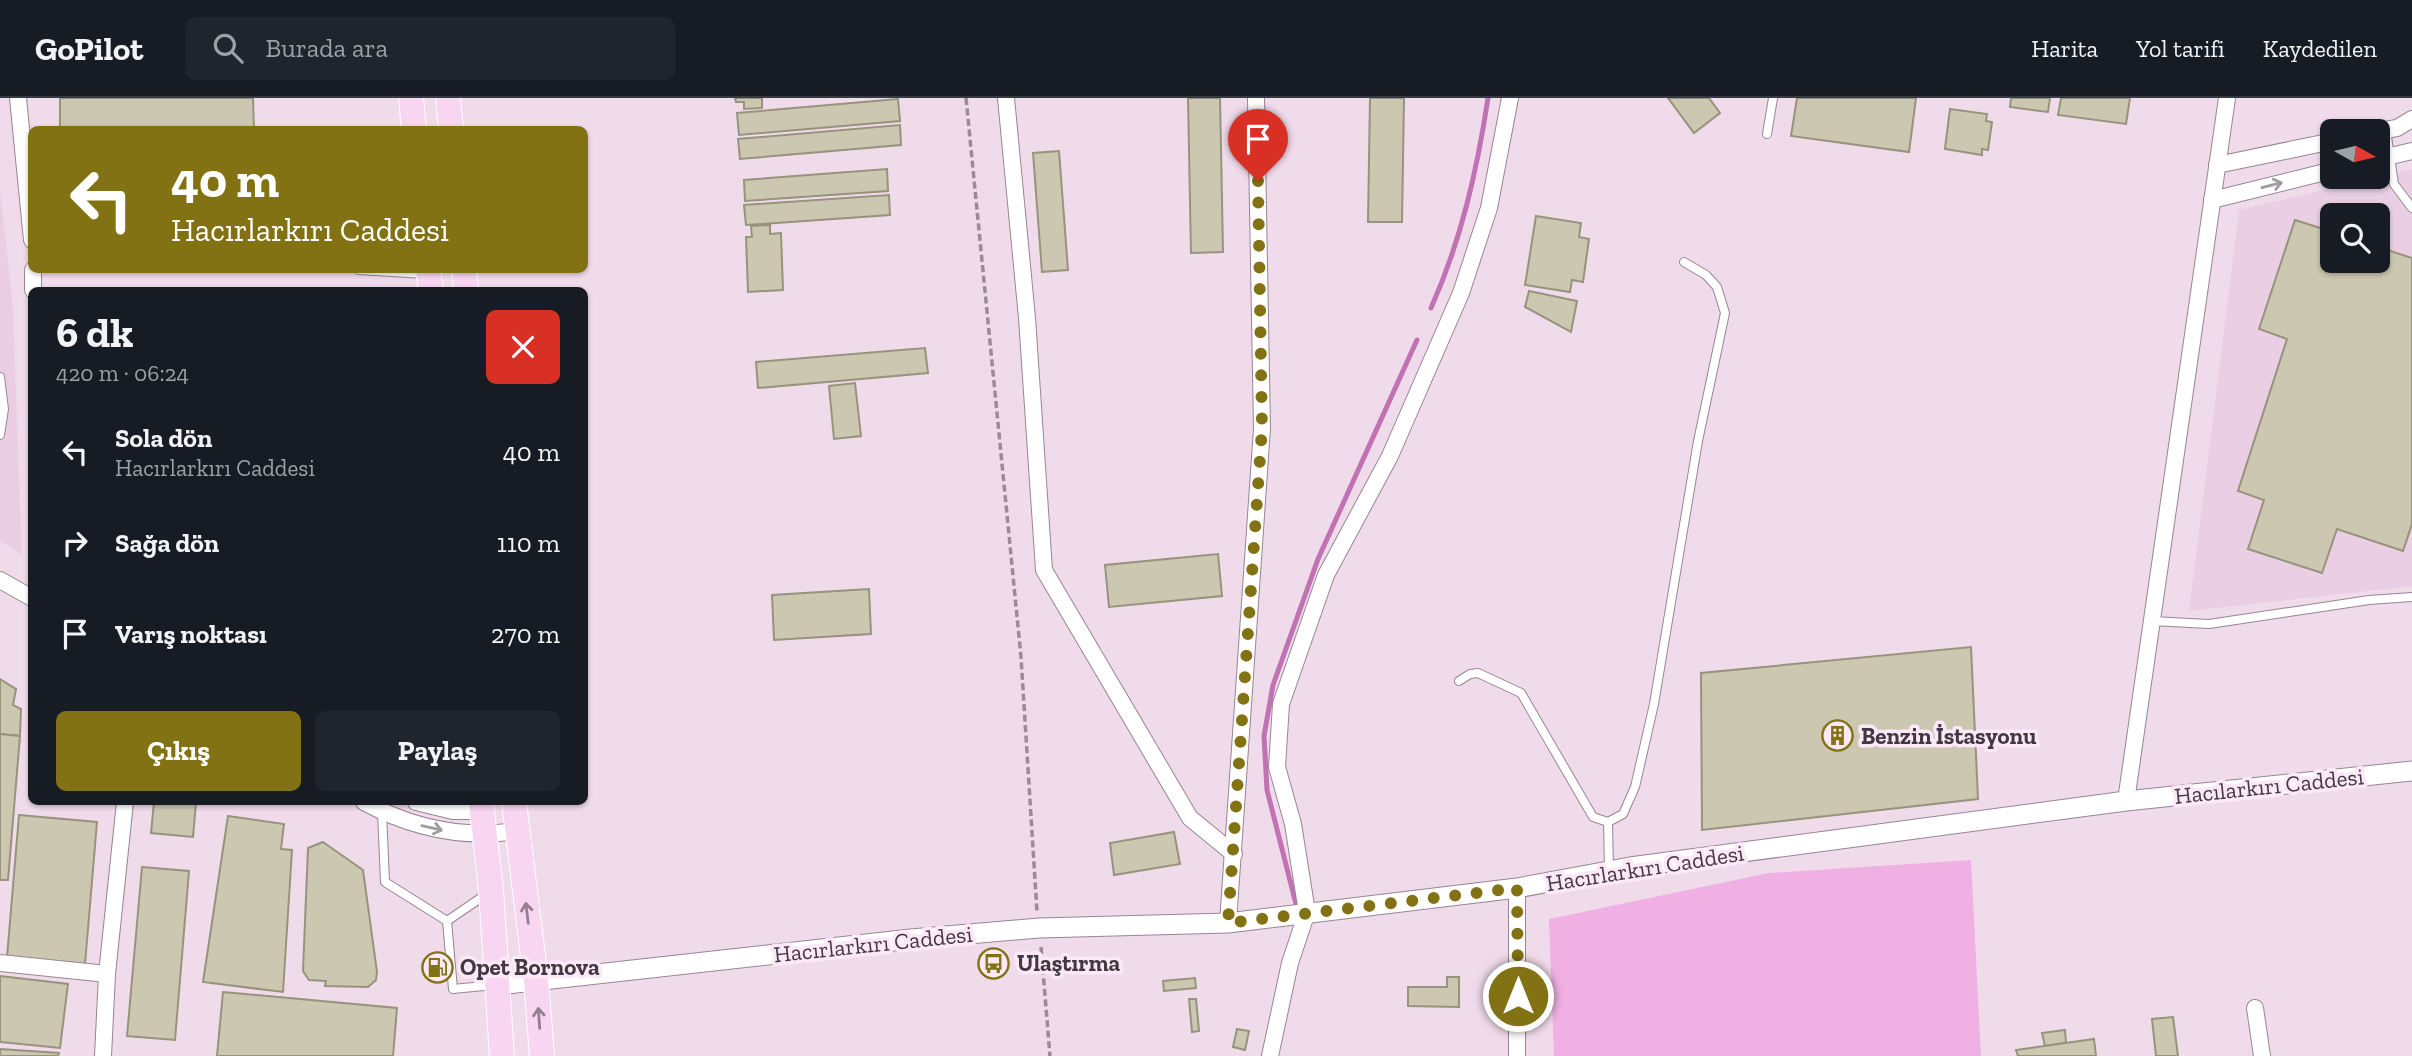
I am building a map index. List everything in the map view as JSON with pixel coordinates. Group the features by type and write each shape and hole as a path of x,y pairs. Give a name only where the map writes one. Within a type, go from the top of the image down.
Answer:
{"main road":[{"path":"411,98 414,126"},
{"path":"448,98 451,126"},
{"path":"502,1056 491,890 481,806 516,814 536,980 541,1056"}],"street":[{"path":"18,98 28,199"},
{"path":"1006,98 1027,318 1044,570 1189,818 1234,854"},
{"path":"1228,923 1262,428 1256,98"},
{"path":"1270,1056 1290,963 1307,912 1293,824 1277,767 1281,705 1326,575 1390,456 1461,293 1489,208 1510,98"},
{"path":"2126,801 2227,98"},
{"path":"2390,128 2412,119"},
{"path":"2217,165 2320,144"},
{"path":"2390,156 2412,151"},
{"path":"2212,200 2320,173"},
{"path":"0,580 28,596"},
{"name":"Hacılarkırı Caddesi","path":"2126,801 2412,771"},
{"name":"Hacırlarkırı Caddesi","path":"498,985 911,939 1039,928 1228,923 1517,888 1609,872 2126,801"},
{"path":"103,1056 107,974 125,805"},
{"path":"370,805 422,826 484,836 516,814"},
{"path":"428,805 453,811 481,806"},
{"path":"1517,888 1517,1056"},
{"path":"0,963 107,974"},
{"path":"2255,1008 2262,1056"}],"lane":[{"path":"1767,135 1773,98"},
{"path":"2390,175 2412,208"},
{"path":"1459,681 1470,674 1478,673 1521,692 1582,803 1593,817 1608,822 1623,814 1635,787 1654,704 1698,441 1726,313 1717,287 1706,275 1684,262"},
{"path":"385,273 429,278"},
{"path":"0,377 4,410 0,435"},
{"path":"2152,621 2210,624 2369,600 2412,597"},
{"path":"382,811 385,882 447,921"},
{"path":"1608,822 1609,872"},
{"path":"447,921 491,890"},
{"path":"447,921 453,989 498,985"}],"path":[{"path":"966,98 1021,657 1050,1056"}],"shaded area":[{"path":"2412,169 2412,586 2189,611 2239,210 2328,189 2390,189 2390,174"},
{"path":"0,189 13,307 22,555 0,541"},
{"path":"1971,860 1981,1056 1554,1056 1549,919 1769,873"}],"building":[{"path":"60,98 253,98 254,126 60,126"},
{"path":"735,98 762,98 762,108 744,109 744,102 736,102"},
{"path":"1188,98 1220,98 1223,252 1191,253"},
{"path":"1370,98 1404,98 1402,222 1368,222"},
{"path":"1668,98 1709,98 1720,113 1694,133"},
{"path":"1797,98 1916,98 1909,152 1791,136"},
{"path":"2011,98 2050,98 2048,112 2010,107"},
{"path":"2061,98 2130,98 2126,124 2058,115"},
{"path":"898,99 900,121 739,135 737,113"},
{"path":"1950,109 1987,114 1986,121 1992,122 1988,150 1982,149 1982,155 1945,149"},
{"path":"900,125 901,145 740,159 738,139"},
{"path":"1059,151 1068,270 1042,272 1033,153"},
{"path":"887,169 888,191 745,201 744,180"},
{"path":"889,195 890,215 746,225 744,205"},
{"path":"1536,216 1581,223 1579,237 1589,239 1583,282 1572,280 1570,292 1525,285"},
{"path":"2295,220 2320,228 2320,273 2390,273 2390,251 2412,258 2412,524 2403,551 2337,529 2322,573 2248,549 2264,500 2238,491 2287,339 2259,329"},
{"path":"770,225 770,234 781,233 783,290 748,292 746,237 752,237 751,226"},
{"path":"1529,291 1577,301 1571,332 1525,307"},
{"path":"925,348 928,373 758,388 756,362"},
{"path":"855,383 861,436 834,439 829,386"},
{"path":"1218,554 1222,596 1109,607 1105,565"},
{"path":"869,589 871,634 774,640 772,595"},
{"name":"Benzin İstasyonu","path":"1971,647 1978,799 1702,830 1701,673"},
{"path":"0,679 16,689 13,705 21,709 20,736 0,734"},
{"path":"0,734 20,736 8,880 0,880"},
{"path":"154,805 196,805 193,837 151,833"},
{"path":"19,815 97,822 85,964 7,957"},
{"path":"228,816 284,824 281,849 292,850 283,992 203,982"},
{"path":"1174,832 1180,864 1114,875 1110,843"},
{"path":"323,842 363,870 377,972 376,980 368,987 325,986 326,981 309,980 303,971 308,848"},
{"path":"142,867 189,871 175,1040 127,1036"},
{"path":"0,976 68,984 60,1048 0,1042"},
{"path":"1447,977 1459,977 1459,1007 1408,1006 1408,987 1447,987"},
{"path":"1195,978 1196,988 1164,991 1163,981"},
{"path":"223,992 397,1008 393,1056 217,1056"},
{"path":"1189,999 1196,999 1199,1031 1192,1032"},
{"path":"2173,1017 2178,1056 2156,1056 2152,1019"},
{"path":"1237,1029 1249,1031 1245,1050 1233,1047"},
{"path":"2065,1030 2066,1043 2045,1046 2042,1033"},
{"path":"2094,1039 2096,1056 2018,1056 2016,1050"},
{"path":"0,1049 59,1053 58,1056 0,1056"}],"waterway":[{"path":"1431,308 1442,283 1467,205 1488,98"},
{"path":"1296,904 1267,790 1264,736 1273,685 1318,559 1417,340"}],"place":[{"name":"Benzin İstasyonu","path":"1838,736"},
{"name":"Ulaştırma","path":"994,963"},
{"name":"Opet Bornova","path":"437,967"}],"route":[{"path":"1258,181 1262,428 1228,923 1517,888 1518,996"}]}
